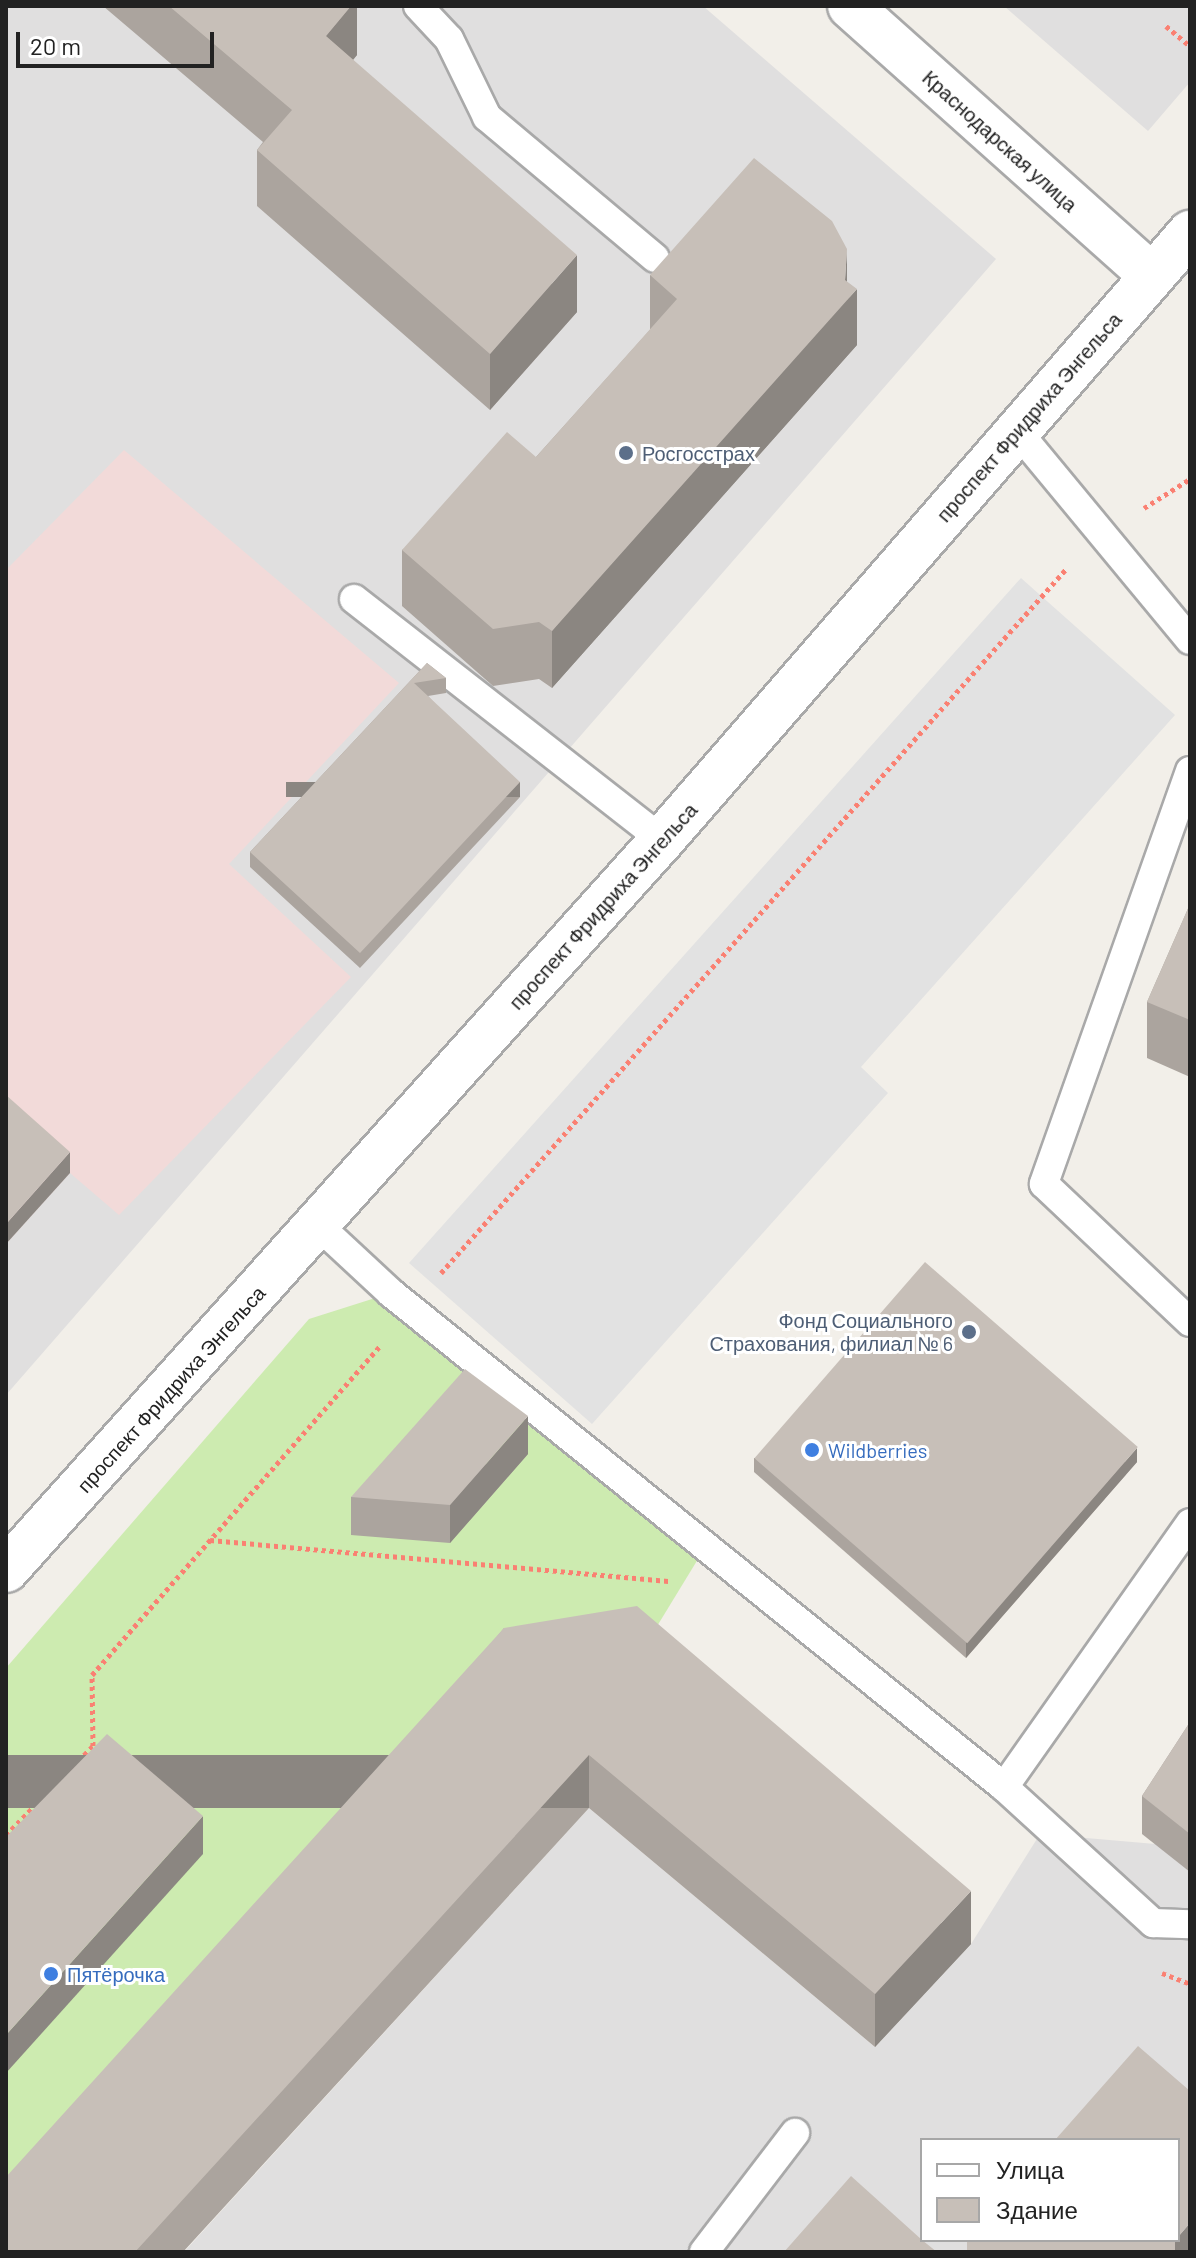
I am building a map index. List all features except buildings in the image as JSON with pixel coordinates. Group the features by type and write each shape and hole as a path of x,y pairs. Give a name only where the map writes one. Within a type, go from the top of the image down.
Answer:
{"street":[{"name":"Краснодарская улица","path":"850,6 1151,275"},
{"name":"проспект Фридриха Энгельса","path":"6,1570 319,1226 662,840 1190,233"}],"lane":[{"path":"418,6 449,39 487,117 655,258"},
{"path":"1017,431 1102,540 1190,640"},
{"path":"354,599 662,840"},
{"path":"1190,771 1044,1184 1190,1322"},
{"path":"319,1226 412,1308 1004,1787 1153,1923 1190,1924"},
{"path":"1004,1787 1190,1523"},
{"path":"704,2252 795,2133"}],"path":[{"path":"1166,26 1190,46"},
{"path":"6,1835 93,1746 92,1675 412,1308 1058,576 1102,540 1190,479"},
{"path":"210,1540 680,1582"},
{"path":"1151,1966 1190,1984"}],"shaded area":[{"path":"6,6 703,6 996,259 6,1395"},
{"path":"1004,6 1190,6 1190,82 1148,131"},
{"path":"124,450 399,683 229,864 351,977 119,1215 70,1173 6,1244 6,570"},
{"path":"1021,578 1175,715 861,1067 888,1093 592,1424 409,1263"},
{"path":"589,1808 875,2047 971,1944 1040,1834 1190,1847 1190,2252 184,2252"}],"green space":[{"path":"391,1293 706,1546 637,1659 6,2230 6,1668 309,1319"}],"place":[{"name":"Росгосстрах","path":"626,453"},
{"name":"Фонд Социального Страхования, филиал № 6","path":"969,1332"},
{"name":"Wildberries","path":"812,1450"},
{"name":"Пятёрочка","path":"51,1974"}]}
